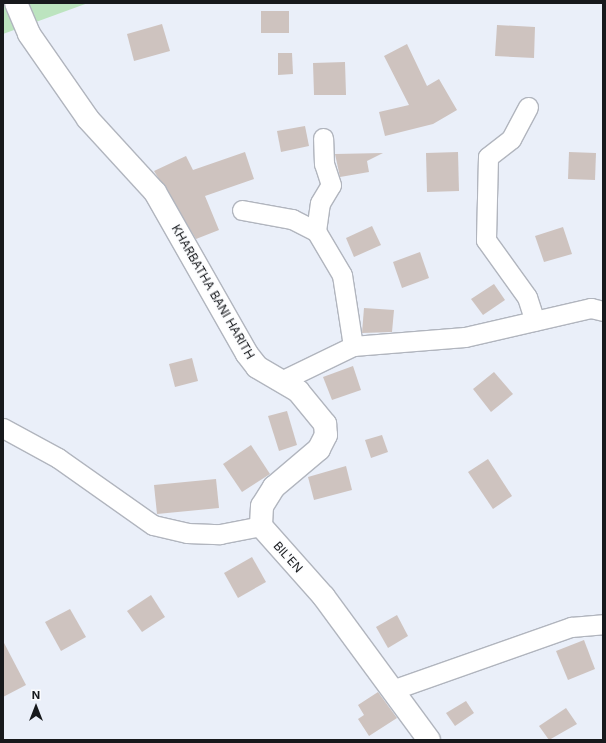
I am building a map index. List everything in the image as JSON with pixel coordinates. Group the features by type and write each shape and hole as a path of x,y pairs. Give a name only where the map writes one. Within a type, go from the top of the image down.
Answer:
{"street":[{"name":"KHARBATHA BANI HARITH","path":"16,3 29,34 88,119 155,192 247,354 257,367 282,380"},
{"path":"528,107 511,139 488,157 486,240 527,297 535,321"},
{"path":"316,231 320,203 331,185 324,164 323,138"},
{"path":"242,210 292,219 316,231 342,275 353,346"},
{"path":"3,428 58,458 153,525 187,533 220,534 261,526 262,506 274,487 319,449 326,435 325,424 317,411 282,380 353,346 465,338 591,308 603,311"},
{"name":"BIL'EN","path":"261,526 324,597 428,740"},
{"path":"392,690 571,627 603,624"}],"green space":[{"path":"3,3 88,3 3,34"}],"building":[{"path":"261,11 289,11 289,33 261,33"},
{"path":"162,24 170,51 134,61 127,34"},
{"path":"497,25 535,27 534,58 495,56"},
{"path":"407,44 427,86 439,79 457,110 433,124 385,136 379,112 409,105 384,56"},
{"path":"278,53 292,53 293,74 278,75"},
{"path":"345,62 346,95 314,95 313,63"},
{"path":"305,126 309,146 281,152 277,131"},
{"path":"245,152 254,179 205,196 219,230 196,239 154,171 186,156 193,170"},
{"path":"458,152 459,191 427,192 426,153"},
{"path":"569,152 596,153 595,180 568,179"},
{"path":"383,153 367,161 369,172 340,177 335,154"},
{"path":"372,226 381,245 354,257 346,238"},
{"path":"563,227 572,254 544,262 535,236"},
{"path":"420,252 429,278 402,288 393,262"},
{"path":"494,284 505,300 483,315 471,299"},
{"path":"364,308 394,310 392,332 362,333"},
{"path":"192,358 198,381 175,387 169,364"},
{"path":"353,366 361,390 332,400 323,377"},
{"path":"494,372 513,394 491,412 473,389"},
{"path":"287,411 297,445 279,451 268,416"},
{"path":"382,435 388,452 371,458 365,440"},
{"path":"251,445 270,474 242,492 223,464"},
{"path":"488,459 512,496 493,509 468,472"},
{"path":"346,466 352,490 314,500 308,477"},
{"path":"216,479 219,508 157,514 154,485"},
{"path":"252,557 266,582 238,598 224,573"},
{"path":"151,595 165,617 142,632 127,611"},
{"path":"70,609 86,637 61,651 45,622"},
{"path":"397,615 408,636 388,648 376,627"},
{"path":"584,640 595,669 568,680 556,651"},
{"path":"3,641 26,685 3,697"},
{"path":"378,692 397,718 369,736 358,719 364,715 358,705"},
{"path":"466,701 474,713 455,726 446,713"},
{"path":"566,708 577,724 549,740 539,726"}]}
